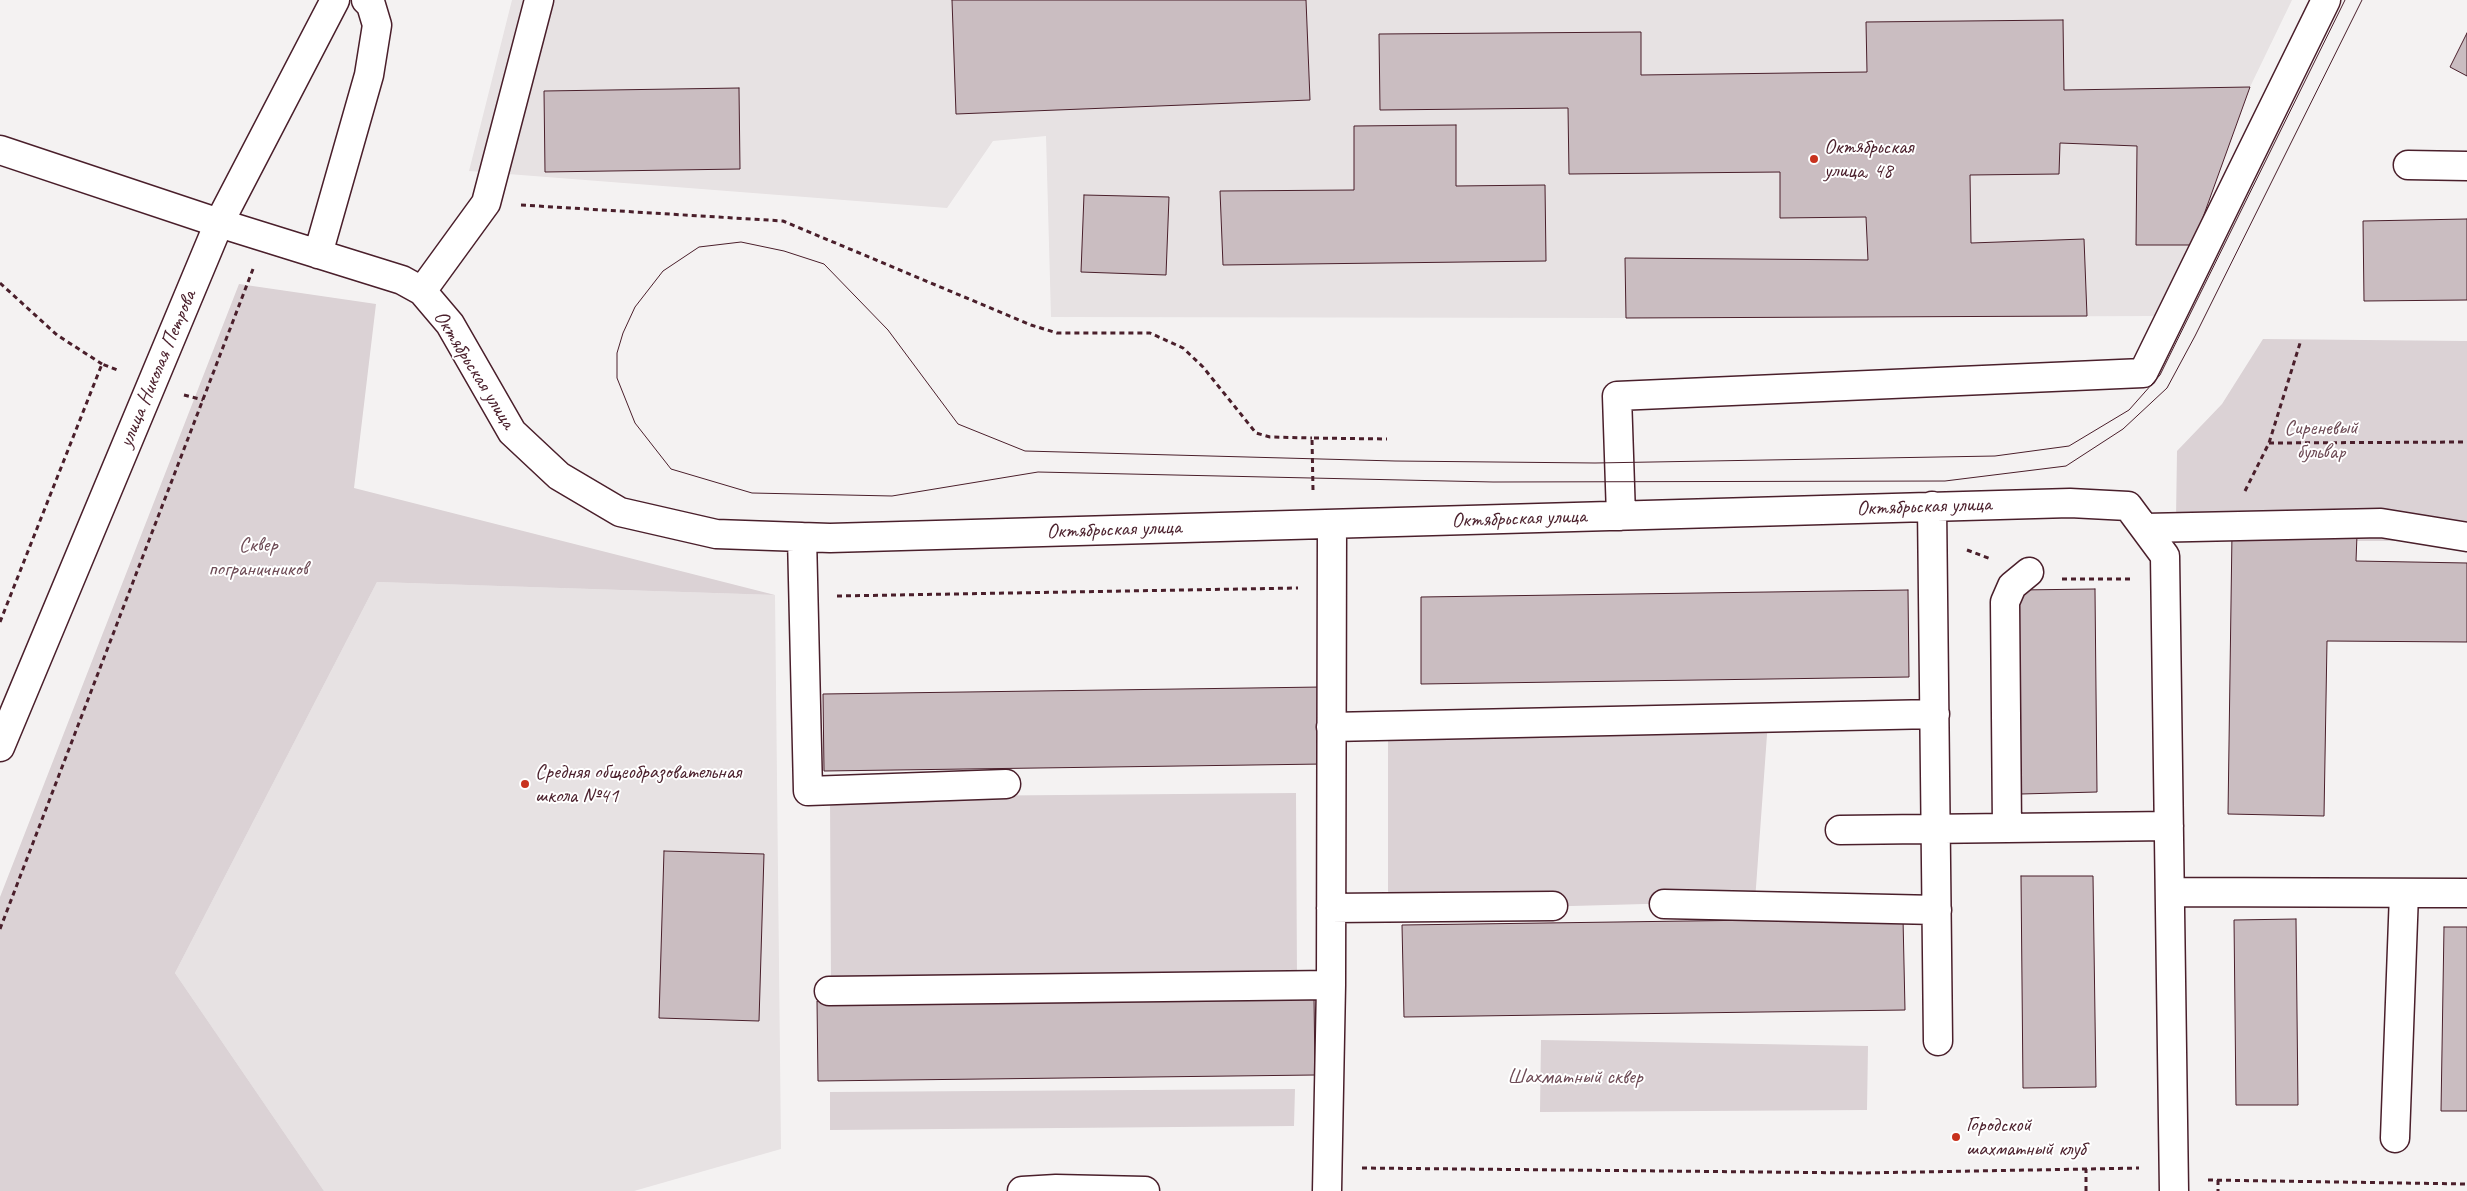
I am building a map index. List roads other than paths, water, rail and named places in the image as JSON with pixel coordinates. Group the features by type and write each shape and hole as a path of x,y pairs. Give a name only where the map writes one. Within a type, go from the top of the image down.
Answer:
{"street":[{"name":"улица Николая Петрова","path":"0,747 219,223 335,0"},
{"path":"318,254 369,75 377,24 371,5 366,0"},
{"path":"422,292 486,203 539,0"},
{"path":"1621,516 1617,396 2142,372 2326,0"},
{"name":"Октябрьская улица","path":"0,150 265,238 402,280 422,292 450,324 512,432 559,476 620,512 716,534 830,538 2070,503 2128,506 2144,528"},
{"path":"2408,165 2467,166"},
{"path":"1932,506 1938,1042"},
{"path":"2144,528 2381,523 2467,537"},
{"path":"1327,1179 1331,985 1332,524"},
{"path":"2144,528 2165,556 2166,578 2174,1191"},
{"path":"802,537 808,791 1006,784"},
{"path":"2007,828 2005,602 2012,586 2029,572"},
{"path":"1331,727 1935,714"},
{"path":"1840,830 2169,826"},
{"path":"2170,892 2467,894"},
{"path":"2395,1138 2404,893"},
{"path":"1664,904 1937,910"},
{"path":"1331,908 1553,906"},
{"path":"829,991 1331,985"},
{"path":"1022,1191 1145,1191"}],"tram line":[{"path":"2345,0 2160,375 2129,410 2069,446 1995,456 1595,463 1395,461 1025,451 958,424 888,330 824,264 784,251 741,242 699,247 663,271 635,307 623,333 617,353 617,378 635,423 671,469 752,493 892,496 1038,472 1493,482 1945,481 2066,466 2123,429 2167,388 2195,336 2362,0"}],"place":[{"name":"Октябрьская улица, 48","path":"1814,159"},
{"name":"Средняя общеобразовательная школа №41","path":"525,784"},
{"name":"Городской шахматный клуб","path":"1956,1137"}],"park label":[{"name":"Сиреневый бульвар","path":"2321,440"},
{"name":"Сквер пограничников","path":"258,557"},
{"name":"Шахматный сквер","path":"1575,1077"}]}
